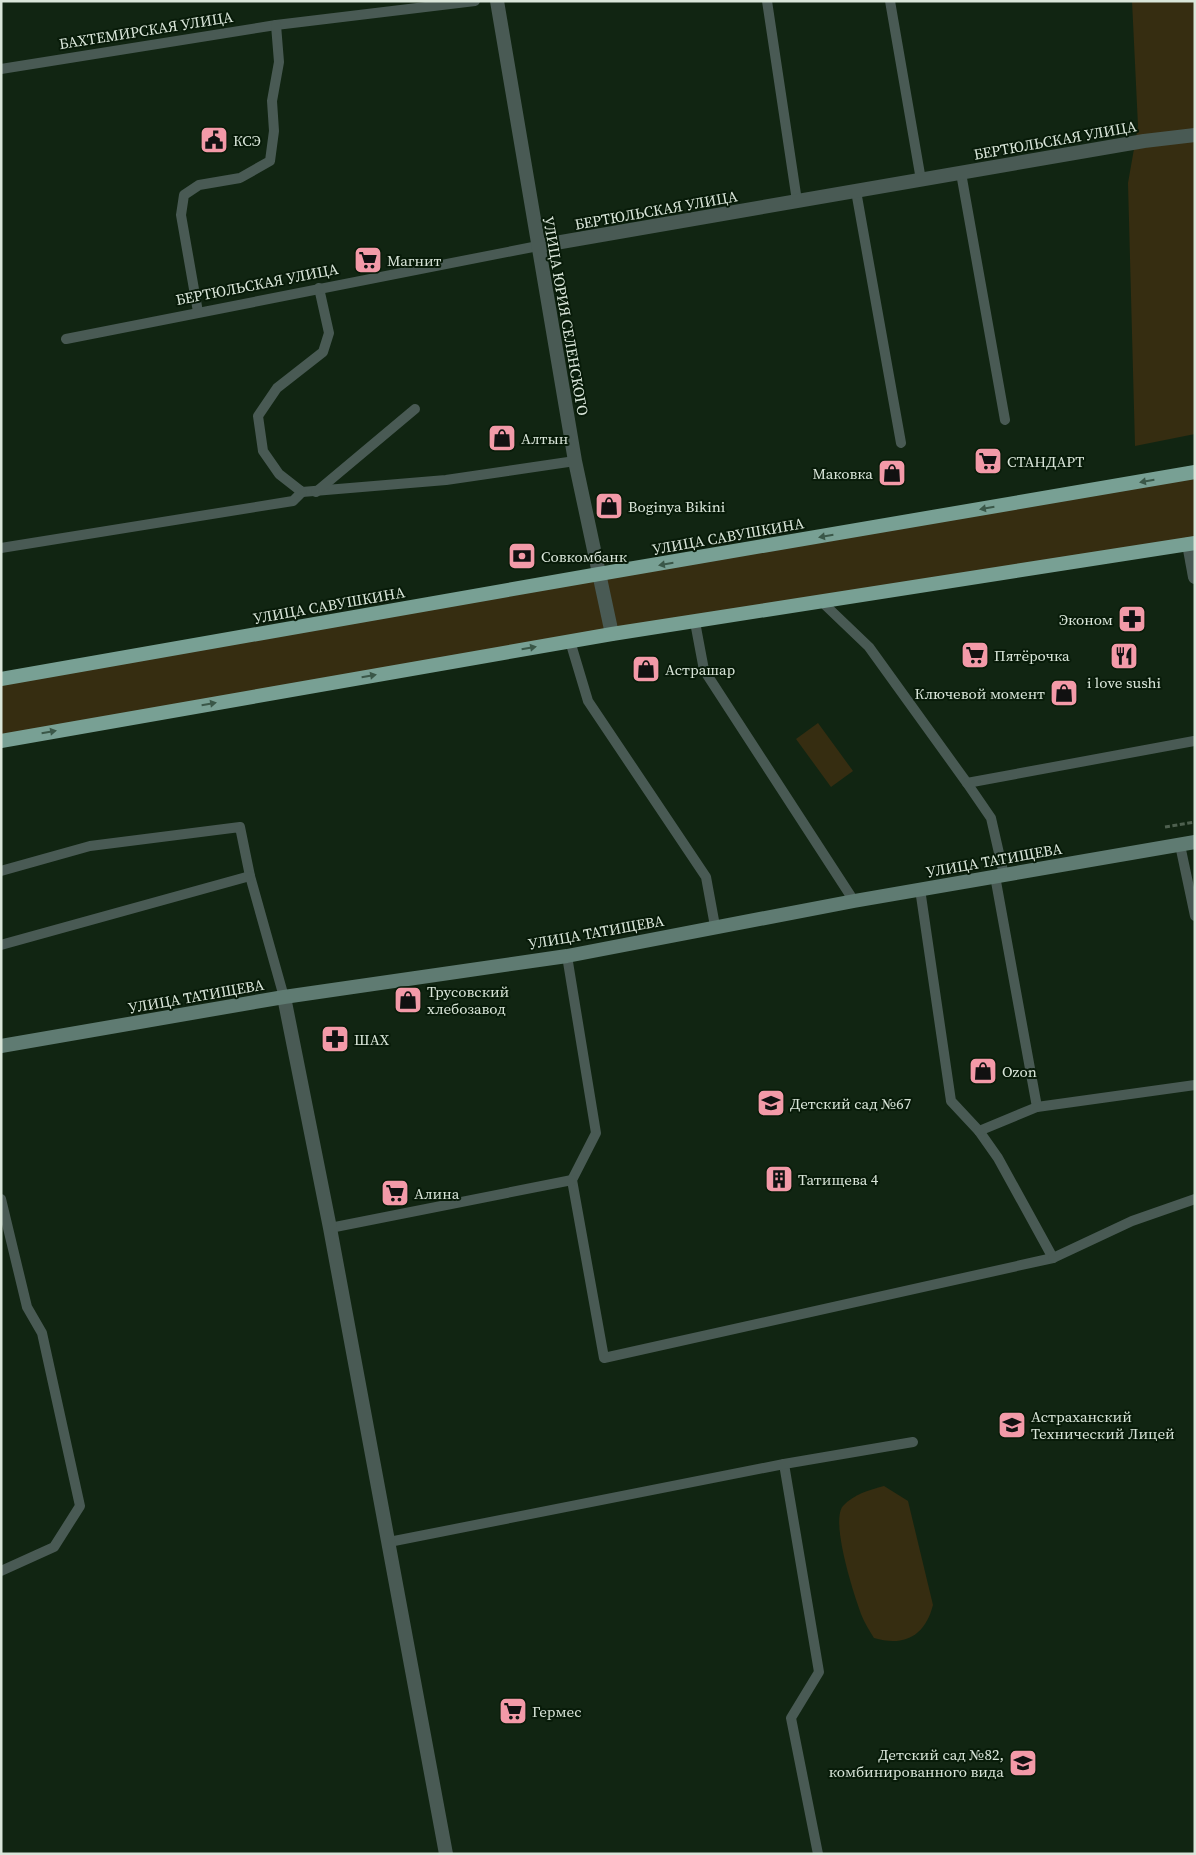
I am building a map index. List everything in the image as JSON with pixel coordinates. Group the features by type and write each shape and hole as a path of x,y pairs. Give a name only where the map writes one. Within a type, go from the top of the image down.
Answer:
{"highway":[{"name":"УЛИЦА САВУШКИНА","path":"1,679 1195,472"},
{"path":"1,740 612,634 1192,543"}],"main road":[{"name":"УЛИЦА ТАТИЩЕВА","path":"1,1046 284,997 567,956 854,900 1195,842"}],"street":[{"name":"УЛИЦА ЮРИЯ СЕЛЕНСКОГО","path":"497,1 575,461 612,634"},
{"name":"БЕРТЮЛЬСКАЯ УЛИЦА","path":"538,246 1195,134"},
{"path":"1192,543 1195,577"},
{"path":"284,997 330,1228 446,1854"}],"lane":[{"name":"БАХТЕМИРСКАЯ УЛИЦА","path":"1,69 276,25 475,1"},
{"path":"767,1 797,201"},
{"path":"890,1 921,180"},
{"path":"198,312 181,215 184,195 199,185 240,178 270,161 274,132 272,101 279,62 276,25"},
{"path":"961,173 1005,420"},
{"path":"856,191 901,443"},
{"name":"БЕРТЮЛЬСКАЯ УЛИЦА","path":"66,339 538,246"},
{"path":"319,288 328,334 323,352 277,388 258,416 263,451 279,474 302,492 446,480 575,461"},
{"path":"316,492 415,409"},
{"path":"1,548 292,501 302,492"},
{"path":"822,602 869,647 991,818 1037,1108"},
{"path":"695,622 704,670 854,900"},
{"path":"570,641 588,701 706,878 715,926"},
{"path":"966,783 1194,741"},
{"path":"1,871 90,846 240,827 250,876 284,997"},
{"path":"1180,845 1195,916"},
{"path":"1,945 250,876"},
{"path":"920,889 951,1101 979,1131 998,1158 1052,1258"},
{"path":"567,956 596,1133 572,1180 604,1358 1052,1258 1132,1221 1195,1200"},
{"path":"979,1131 1037,1108 1195,1085"},
{"path":"330,1228 572,1180"},
{"path":"1,1199 26,1307 42,1333 80,1506 54,1547 1,1571"},
{"path":"389,1542 784,1464 913,1442"},
{"path":"784,1464 819,1672 791,1718 818,1854"}],"path":[{"path":"1165,827 1195,822"}],"shaded area":[{"path":"1132,1 1195,1 1195,434 1135,446 1128,183 1138,126"},
{"path":"1195,473 1195,542 1,741 1,679"},
{"path":"818,723 853,771 831,787 796,739"},
{"path":"884,1486 908,1501 933,1605 925,1624 919,1631 904,1640 895,1641 874,1638 864,1620 844,1558 839,1527 840,1514 847,1502 862,1493"}],"place":[{"name":"КСЭ","path":"214,140"},
{"name":"Магнит","path":"368,260"},
{"name":"Алтын","path":"502,438"},
{"name":"СТАНДАРТ","path":"988,461"},
{"name":"Маковка","path":"892,473"},
{"name":"Boginya Bikini","path":"609,506"},
{"name":"Совкомбанк","path":"522,556"},
{"name":"Эконом","path":"1132,619"},
{"name":"Пятёрочка","path":"975,655"},
{"name":"i love sushi","path":"1124,656"},
{"name":"Астрашар","path":"646,669"},
{"name":"Ключевой момент","path":"1064,693"},
{"name":"Трусовский хлебозавод","path":"408,1000"},
{"name":"ШАХ","path":"335,1039"},
{"name":"Ozon","path":"983,1071"},
{"name":"Детский сад №67","path":"771,1103"},
{"name":"Татищева 4","path":"779,1179"},
{"name":"Алина","path":"395,1193"},
{"name":"Астраханский Технический Лицей","path":"1012,1425"},
{"name":"Гермес","path":"513,1711"},
{"name":"Детский сад №82, комбинированного вида","path":"1023,1763"}]}
